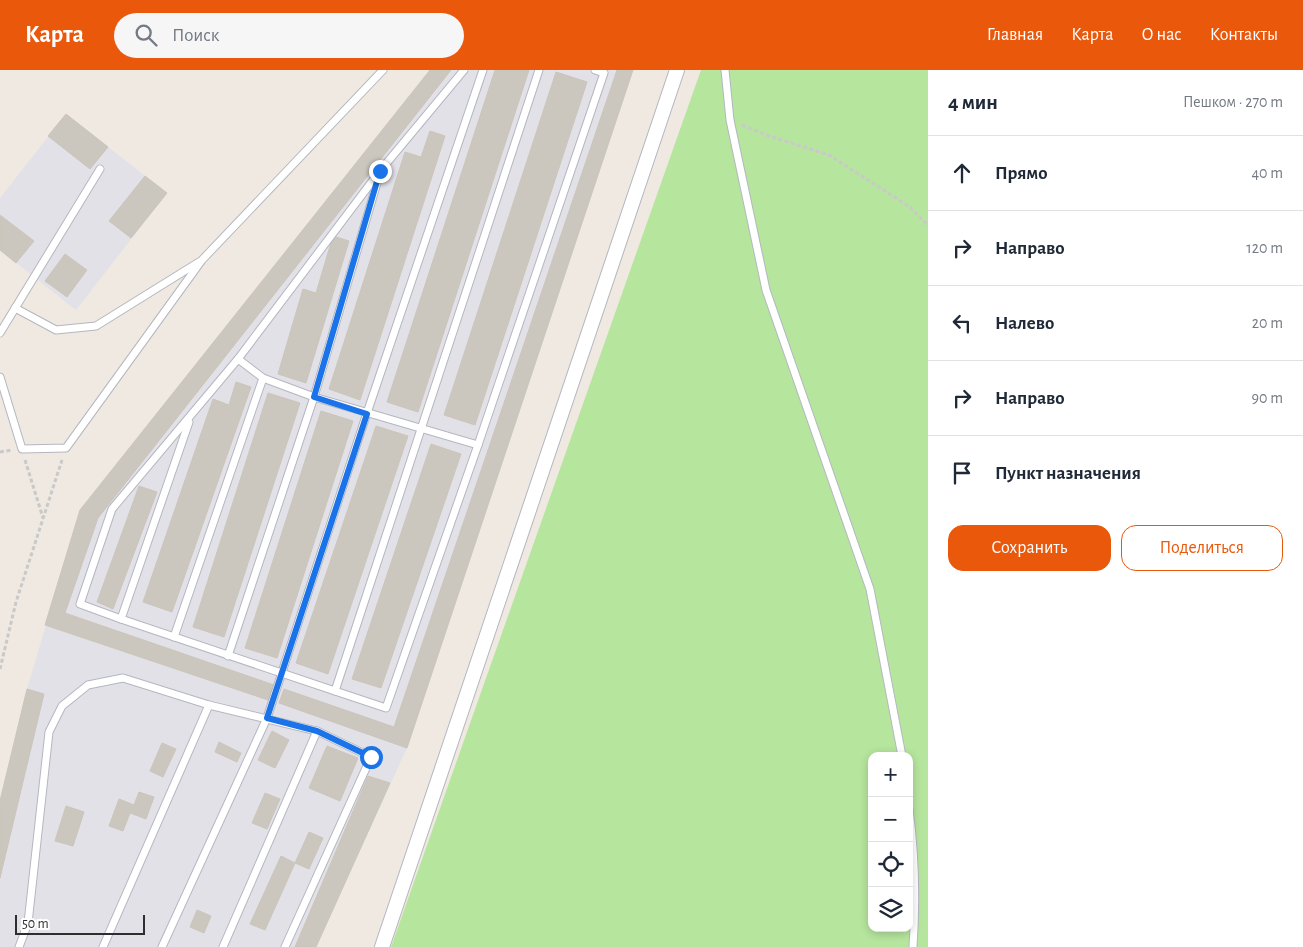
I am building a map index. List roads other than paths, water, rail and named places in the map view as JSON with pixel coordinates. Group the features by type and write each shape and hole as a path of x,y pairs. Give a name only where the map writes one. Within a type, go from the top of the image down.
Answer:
{"street":[{"path":"382,947 677,70"}],"lane":[{"path":"0,377 22,449 66,448 202,260 382,70"},
{"path":"464,70 380,171 238,359 112,510 80,604 228,656 386,708 478,445 604,73 596,70"},
{"path":"162,947 267,718 483,70"},
{"path":"335,691 539,70"},
{"path":"724,70 730,120 766,290 870,589 901,752"},
{"path":"0,333 100,169"},
{"path":"228,656 314,397 380,171"},
{"path":"16,308 56,330 96,326 202,260"},
{"path":"238,359 263,378 314,397 478,445"},
{"path":"174,637 263,378"},
{"path":"121,619 191,417"},
{"path":"20,947 28,923 49,732 62,706 88,685 123,678 209,705 317,731 371,757 285,947"},
{"path":"103,947 209,705"},
{"path":"223,947 317,731"},
{"path":"913,838 913,947"}]}
